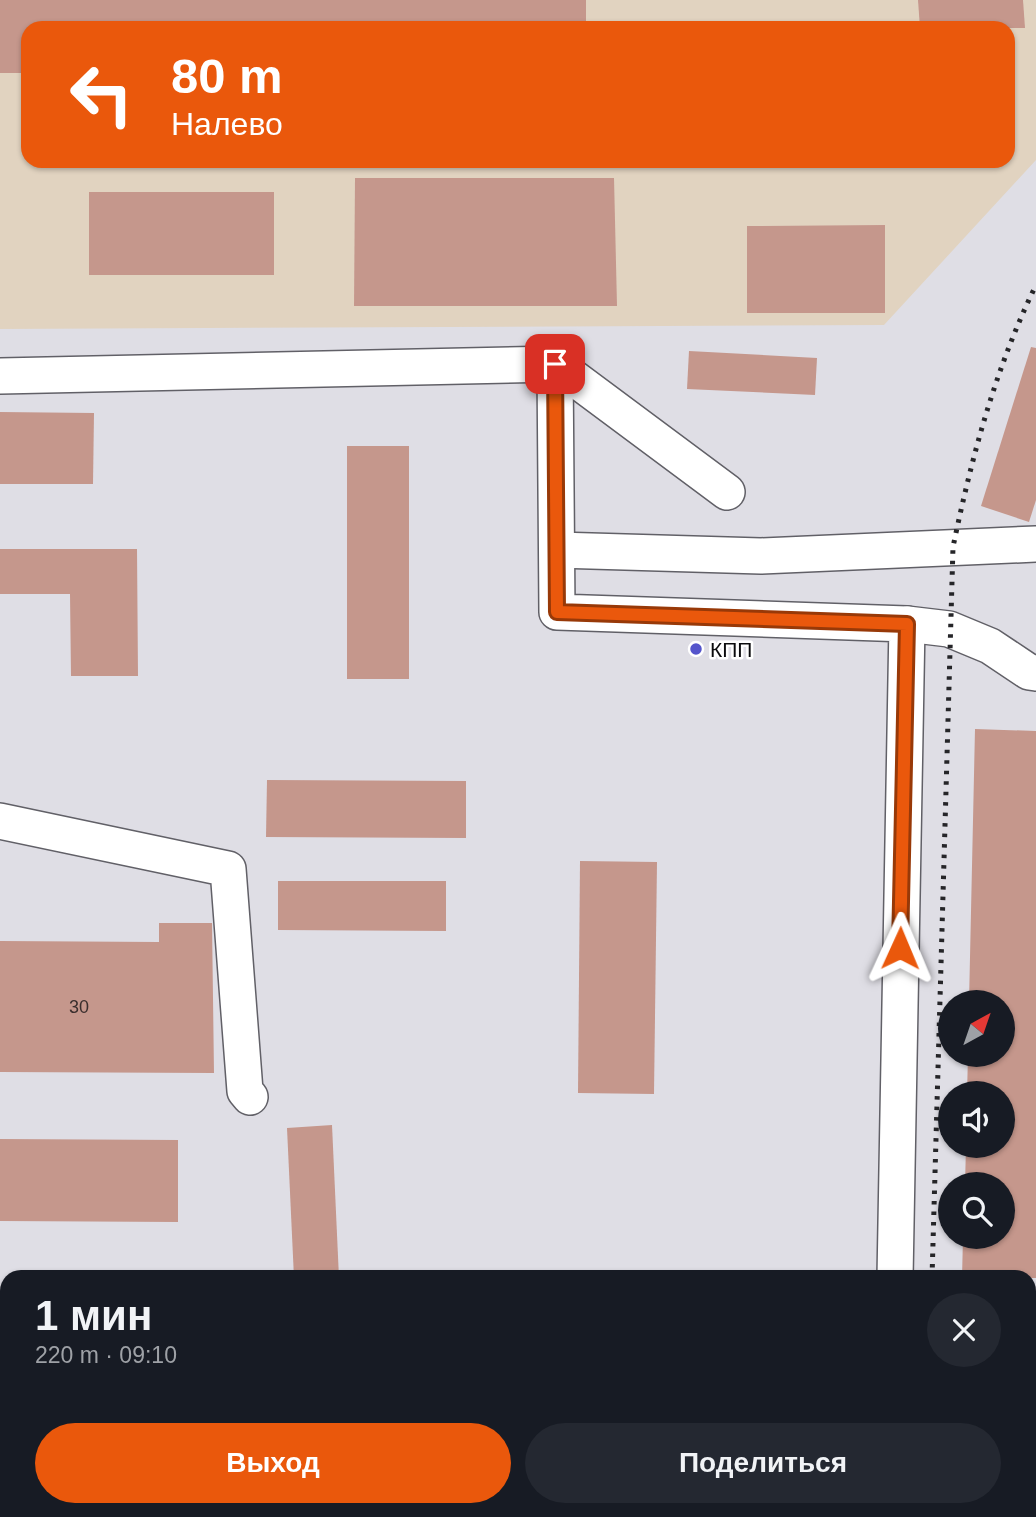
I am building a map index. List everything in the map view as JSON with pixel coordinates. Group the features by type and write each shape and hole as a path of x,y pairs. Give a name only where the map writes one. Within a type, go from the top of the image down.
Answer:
{"lane":[{"path":"0,376 555,364 727,492"},
{"path":"555,364 557,612 907,624 949,629 990,646 1030,672 1036,673"},
{"path":"557,550 761,556 1036,544"},
{"path":"895,1270 907,624"},
{"path":"0,821 228,869 245,1091 250,1097"}],"shaded area":[{"path":"0,0 1036,0 1036,160 884,325 0,329"}],"building":[{"path":"0,0 586,0 586,21 21,21 21,73 0,73"},
{"path":"918,0 1023,0 1025,28 1015,28 1015,21 920,21"},
{"path":"355,178 614,178 617,306 354,306"},
{"path":"89,192 274,192 274,275 89,275"},
{"path":"885,225 885,313 747,313 747,226"},
{"path":"1031,347 1036,348 1036,500 1029,522 981,506"},
{"path":"689,351 817,358 815,395 687,389"},
{"path":"0,412 94,413 93,484 0,484"},
{"path":"347,446 409,446 409,679 347,679"},
{"path":"0,549 137,549 138,676 71,676 70,594 0,594"},
{"path":"975,729 1036,731 1036,1270 962,1270 963,1249 1015,1249 1015,1172 965,1172 966,1158 1015,1158 1015,1081 967,1081 968,1068 1015,1068 1015,990 969,990"},
{"path":"267,780 466,781 466,838 266,837"},
{"path":"580,861 657,862 654,1094 578,1093"},
{"path":"278,881 446,881 446,931 278,930"},
{"path":"159,923 212,923 214,1073 0,1072 0,941 159,942"},
{"path":"332,1125 339,1270 294,1270 287,1128"},
{"path":"0,1139 178,1140 178,1222 0,1221"}],"railway":[{"path":"932,1270 953,547 986,413 1008,349 1036,285"}],"place":[{"name":"КПП","path":"696,649"}],"route":[{"path":"555,364 557,612 907,624 900,948"}]}
